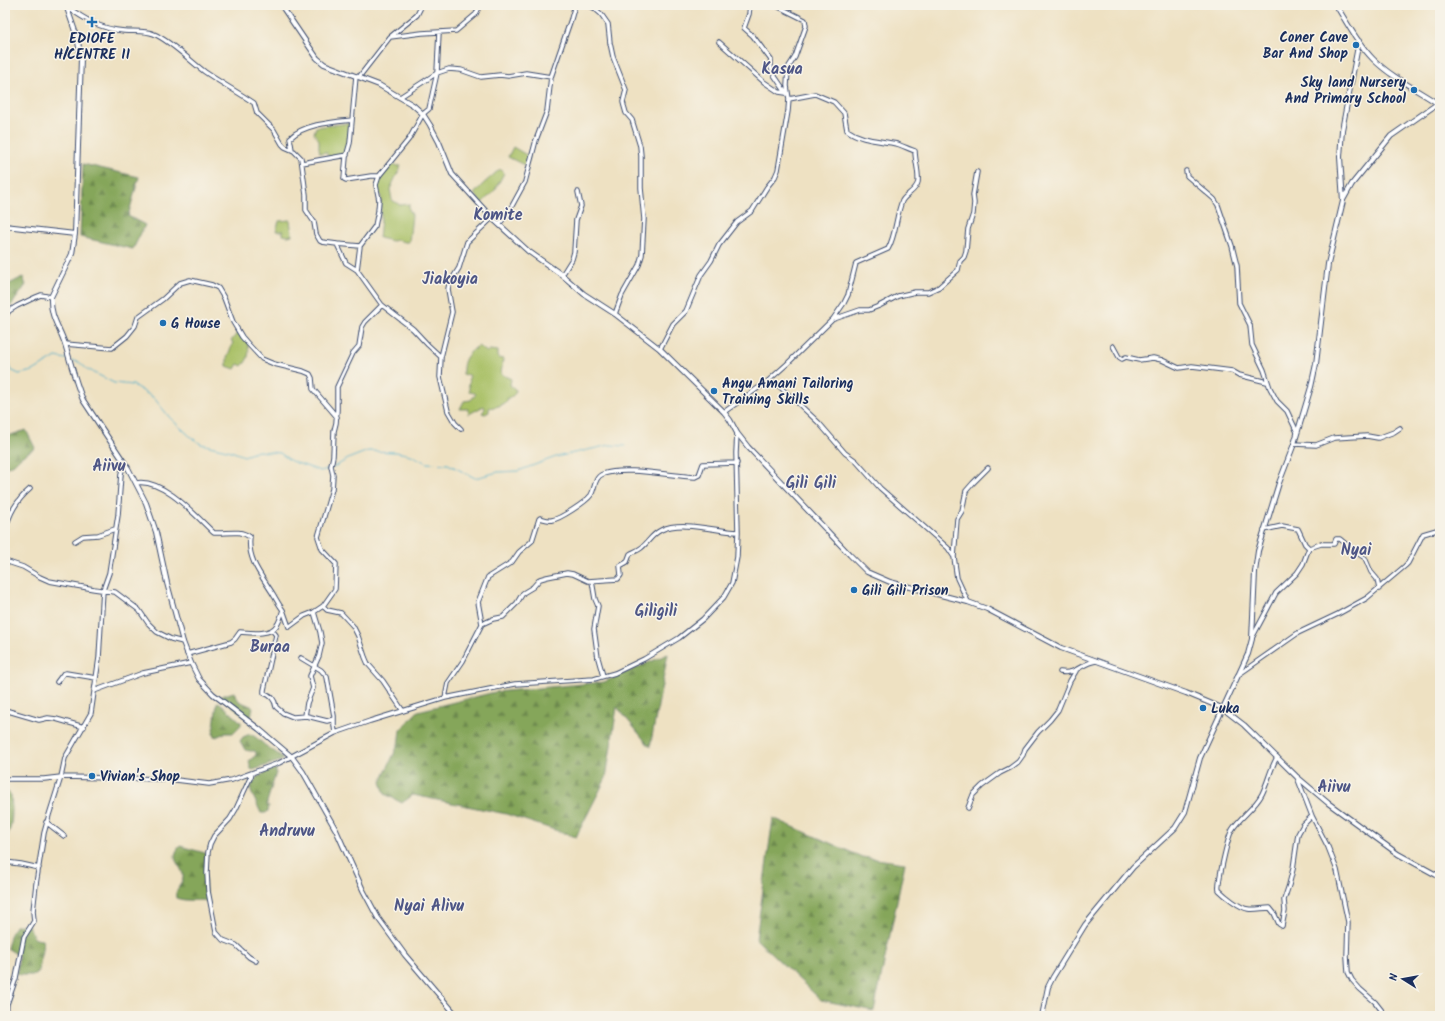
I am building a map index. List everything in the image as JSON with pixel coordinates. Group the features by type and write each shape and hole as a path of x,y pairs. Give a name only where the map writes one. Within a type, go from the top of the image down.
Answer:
{"street":[{"path":"66,5 89,22 116,30 147,32 160,38 204,71 254,103 257,113 274,130 282,144 301,158 307,212 314,222 316,234 320,240 322,242 360,246"},
{"path":"66,5 77,37 81,58 75,234 72,254 51,297 51,310 65,344 72,370 83,400 124,462 146,503 152,519 183,642 191,664 199,679 213,694 260,729 292,757 303,772 336,830 363,890 378,918 405,955 457,1016"},
{"path":"281,5 318,58 324,64 379,85 413,105 423,114 439,142 452,174 492,218 528,251 562,275 584,294 615,314 660,349 724,412 748,447 867,572 890,582 968,602 987,610 1061,648 1186,693 1222,708 1244,725 1296,776 1328,802 1398,854 1440,876"},
{"path":"379,176 345,180 357,76 390,37 417,16 422,5"},
{"path":"390,37 459,30 476,14 480,5"},
{"path":"499,224 507,215 525,182 536,140 547,111 551,77 575,5"},
{"path":"588,5 601,14 608,24 613,57 626,90 623,102 626,112 632,120 640,146 641,156 641,188 644,219 642,254 636,272 622,295 615,314"},
{"path":"660,349 673,324 686,311 701,275 711,261 719,245 736,222 752,211 775,177 778,170 789,99 774,75 771,68 771,60 753,36 744,28 749,14 750,5"},
{"path":"775,5 805,20 806,22 795,57 788,68 787,94"},
{"path":"1042,1016 1048,987 1053,976 1085,925 1133,867 1175,828 1185,812 1200,758 1248,654 1252,639 1255,572 1258,551 1279,483 1294,444 1316,364 1328,264 1343,201 1352,184 1391,136 1439,103 1391,74 1373,59 1359,41 1336,5"},
{"path":"357,270 360,246 375,226 379,200 376,185 379,176 409,139 423,114 429,109 437,72 439,32"},
{"path":"1343,201 1340,157 1342,130 1359,41"},
{"path":"720,42 764,82 779,92 787,94"},
{"path":"400,97 437,72 453,69 469,72 481,77 500,75 508,76 526,73 551,77"},
{"path":"724,412 778,372 832,319 848,295 856,263 885,251 889,246 896,229 902,202 917,184 918,171 915,151 900,145 866,139 854,135 848,130 844,113 837,103 815,94 789,99"},
{"path":"292,150 290,138 293,135 324,123 352,120"},
{"path":"302,163 347,156"},
{"path":"1186,171 1187,176 1214,199 1218,205 1237,266 1239,302 1250,325 1252,345 1264,370 1267,382 1277,401 1287,411 1297,432"},
{"path":"832,319 860,310 869,310 898,296 915,292 928,292 939,287 955,274 966,250 968,229 973,214 973,195 977,172"},
{"path":"562,275 572,259 574,252 576,220 581,206 578,192"},
{"path":"461,429 452,420 445,402 440,377 441,357 452,312 448,289 468,242 492,218"},
{"path":"5,226 75,234"},
{"path":"337,244 346,263 357,270 382,305 414,329 441,357"},
{"path":"65,344 112,348 127,336 135,326 138,317 163,299 180,283 190,280 212,285 218,288 224,298 233,322 242,337 262,359 303,370 310,374 312,378 313,390 337,417"},
{"path":"5,317 9,311 36,297 41,295 51,297"},
{"path":"136,483 149,483 164,490 195,513 214,533 234,532 250,537 249,546 251,557 264,581 283,610 289,627 304,616 323,606 335,589 336,564 322,549 318,537 332,489 334,431 337,417 337,387 353,353 359,346 362,327 382,305"},
{"path":"1113,346 1119,357 1122,359 1126,356 1139,360 1153,358 1166,361 1179,368 1192,366 1232,371 1239,375 1267,382"},
{"path":"768,380 779,386 819,423 845,453 856,461 880,488 940,540 954,556"},
{"path":"1294,444 1316,445 1330,439 1338,438 1367,436 1378,438 1400,428"},
{"path":"6,780 61,777 168,779 209,784 232,780 252,774 292,757 335,733 445,698 515,684 594,679 615,673 644,659 679,638 703,619 724,597 732,582 735,572 738,532 736,463 737,433"},
{"path":"6,1016 7,1004 16,978 24,935 32,925 34,919 33,905 46,822 67,754 91,713 99,658 103,590 108,578 119,503 121,474 124,462"},
{"path":"482,624 478,602 488,577 512,562 519,552 532,541 540,518 553,520 589,498 600,476 613,473 645,472 695,477 699,475 703,464 736,463"},
{"path":"968,602 957,578 954,556 957,519 962,511 967,490 988,468"},
{"path":"5,530 14,507 20,497 30,489"},
{"path":"1264,530 1282,526 1298,529 1305,544 1309,548"},
{"path":"445,698 448,683 463,661 482,624 490,620 504,617 517,603 523,593 528,591 540,579 567,573 592,581 618,579 621,575 620,566 627,562 630,554 642,547 655,534 664,529 684,527 738,532"},
{"path":"1238,675 1298,633 1352,607 1379,588 1408,562 1423,534 1440,529"},
{"path":"75,541 83,536 98,535 115,530"},
{"path":"1309,548 1321,544 1334,544 1336,539 1340,539 1365,558 1377,579 1379,588"},
{"path":"1252,639 1276,593 1297,573 1303,564 1309,548"},
{"path":"5,561 23,567 45,579 111,591 119,594 139,610 151,627 157,632 171,639 183,642"},
{"path":"592,581 595,599 598,604 594,629 598,658 603,676"},
{"path":"323,606 327,610 341,613 353,626 368,664 383,681 403,711"},
{"path":"187,654 230,642 235,639 240,632 258,633 272,630 277,625 283,610"},
{"path":"305,716 307,703 313,688 310,676 320,653 322,639 314,612"},
{"path":"272,630 275,632 276,640 263,691 272,698 276,707 283,713 296,718 305,716 327,721 334,719"},
{"path":"301,658 323,672 327,677 335,733"},
{"path":"968,808 976,791 990,779 1015,765 1021,759 1025,749 1058,710 1070,681 1076,671 1085,664 1096,661"},
{"path":"94,691 144,673 191,664"},
{"path":"1060,672 1066,673 1076,671"},
{"path":"56,682 62,674 66,673 96,678"},
{"path":"5,710 39,720 48,718 56,719 84,727"},
{"path":"1277,757 1262,794 1232,831 1219,878 1219,890 1233,900 1237,905 1246,909 1270,908 1273,910 1279,924 1282,926 1285,911 1284,900 1293,868 1298,834 1303,825 1312,816"},
{"path":"252,774 234,813 214,836 210,844 207,873 208,891 216,932 223,940 236,945 249,958 256,961"},
{"path":"1296,776 1312,816 1328,847 1337,870 1348,922 1348,972 1356,984 1375,1002 1386,1016"},
{"path":"46,822 64,836"},
{"path":"5,862 39,868"}],"green space":[{"path":"350,123 348,142 344,155 329,158 326,152 320,153 319,140 314,133 316,127"},
{"path":"513,147 530,157 526,166 508,157"},
{"path":"83,164 139,177 128,216 145,225 133,249 80,237"},
{"path":"391,165 401,166 390,189 392,200 400,205 409,204 409,209 412,215 409,242 398,240 392,241 379,238 381,195 377,192 377,188 381,177"},
{"path":"500,169 504,173 495,190 482,203 474,194"},
{"path":"290,220 292,235 283,235 283,231 276,231 279,221"},
{"path":"23,277 26,285 5,314 5,286"},
{"path":"238,332 242,339 247,338 249,353 245,363 242,366 238,364 235,369 227,366 227,358 233,342 231,341"},
{"path":"478,346 487,352 489,350 498,351 498,358 503,359 501,374 511,379 510,385 516,390 513,396 507,398 507,401 499,406 489,408 489,412 485,414 482,413 485,409 484,406 469,414 468,409 460,409 464,401 471,400 476,394 469,392 468,384 470,382 468,380 470,376 463,374 463,365 468,355"},
{"path":"26,430 35,448 21,457 14,464 5,468 5,437"},
{"path":"668,654 650,747 617,707 606,778 576,837 506,814 413,795 402,803 385,794 381,782 398,745 400,730 418,711 495,692 604,682"},
{"path":"234,692 239,701 253,707 250,721 221,696"},
{"path":"219,702 241,722 241,725 233,733 225,733 216,737 213,734 217,703"},
{"path":"250,734 283,758 283,760 253,770 251,769 249,762 256,755 256,753 255,751 245,750 240,741 243,737"},
{"path":"276,768 276,773 267,802 267,805 269,806 268,811 266,813 261,813 251,792 251,787 257,777"},
{"path":"7,791 11,795 12,818 10,829 5,839 5,792"},
{"path":"773,818 862,857 905,863 874,1011 821,1000 756,939"},
{"path":"180,846 205,853 205,885 207,901 184,900 176,898 176,892 183,878 183,874 175,856 176,851"},
{"path":"15,926 29,926 34,938 42,940 43,942 39,971 36,975 19,975 17,973 19,956 7,948 10,936"}],"waterway":[{"path":"5,357 11,370 19,374 33,371 56,357 66,359"},
{"path":"72,361 79,362 87,369 114,383 133,385 154,398 170,418 201,444 231,451 244,456 258,451 280,453 291,461 320,471 329,469"},
{"path":"332,468 350,458 368,451 396,452 411,455 427,463 448,464 475,478 498,472 518,471 556,457 610,445 625,446"}],"place":[{"name":"EDIOFE H/CENTRE II","path":"92,22"},
{"name":"Coner Cave Bar And Shop","path":"1356,45"},
{"name":"Sky land Nursery And Primary School","path":"1414,90"},
{"name":"G House","path":"163,323"},
{"name":"Angu Amani Tailoring Training Skills","path":"714,391"},
{"name":"Gili Gili Prison","path":"854,590"},
{"name":"Luka","path":"1203,708"},
{"name":"Vivian's Shop","path":"92,776"}],"district":[{"name":"Kasua","path":"782,68"},
{"name":"Komite","path":"498,214"},
{"name":"Jiakoyia","path":"450,278"},
{"name":"Aiivu","path":"109,465"},
{"name":"Gili Gili","path":"811,482"},
{"name":"Nyai","path":"1356,549"},
{"name":"Giligili","path":"656,610"},
{"name":"Buraa","path":"270,646"},
{"name":"Aiivu","path":"1334,786"},
{"name":"Andruvu","path":"287,830"},
{"name":"Nyai Alivu","path":"429,905"}]}
